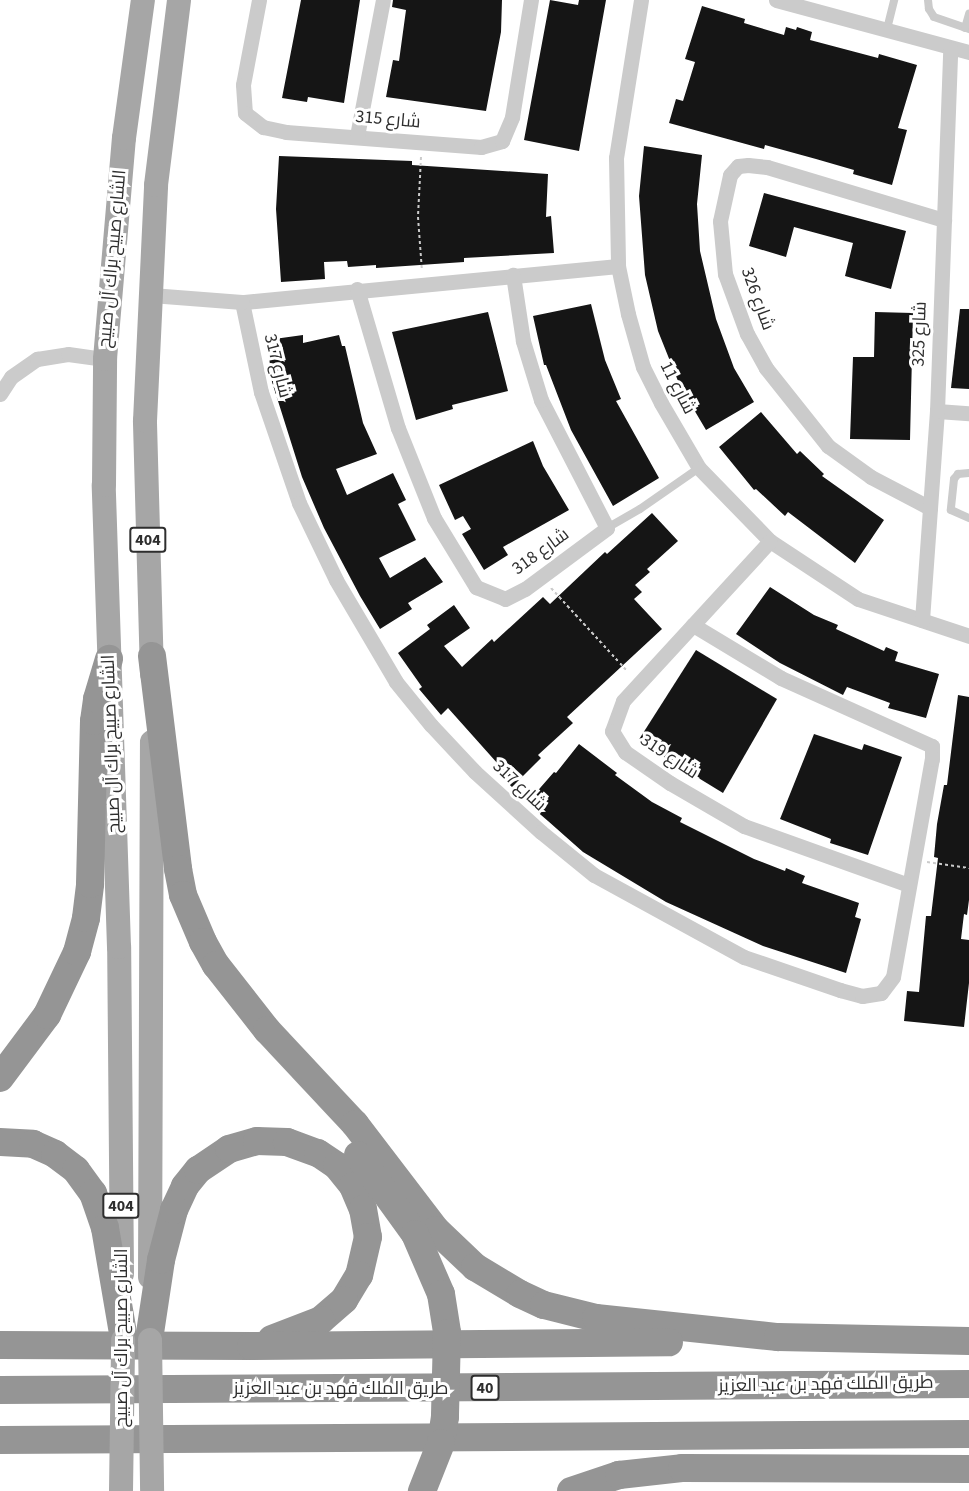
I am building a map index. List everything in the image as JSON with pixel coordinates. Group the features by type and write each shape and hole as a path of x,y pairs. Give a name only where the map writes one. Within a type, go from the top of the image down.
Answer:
{"highway":[{"path":"152,656 178,869 183,896 191,918 216,965 267,1030 319,1106 415,1234 441,1294 447,1333 445,1417 441,1443 422,1491"},
{"path":"0,1078 48,1015 77,952 86,918 90,884 94,721 97,699 109,659"},
{"path":"0,1065 48,1015"},
{"path":"267,1030 355,1124 436,1230 454,1249 497,1282 544,1305 588,1316 778,1337"},
{"path":"136,1336 161,1260 174,1210 185,1186 207,1162 229,1149 257,1141 287,1142 318,1153 337,1166 353,1186 366,1219 368,1237 366,1256 359,1275 336,1308 321,1320 302,1329 251,1346"},
{"path":"0,1142 33,1144 55,1154 76,1170 93,1193 136,1336"},
{"path":"5,1344 251,1346 693,1342 778,1337 969,1341"},
{"name":"طريق الملك فهد بن عبد العزيز","path":"0,1390 969,1384"},
{"path":"0,1440 969,1434"},
{"path":"571,1491 592,1482 647,1471 682,1468 969,1469"},
{"path":"639,1491 789,1470"}],"main road":[{"name":"الشارع صبيح براك آل صبيح","path":"143,0 124,138 105,359 105,485 119,947 136,1336 152,1491"},
{"name":"الشارع صبيح براك آل صبيح","path":"121,1491 136,1336 152,656 146,421 156,185 179,0"}],"street":[{"name":"شارع 315","path":"259,0 243,85 245,113 263,127 481,147 502,141 512,117 531,0"},
{"path":"357,136 383,0"},
{"name":"شارع 11","path":"641,0 616,158 618,266 643,367 699,468 770,541 858,599 969,636"},
{"path":"776,0 887,29 950,49 969,52"},
{"name":"شارع 325","path":"922,620 937,411 950,49"},
{"name":"شارع 326","path":"930,508 871,477 828,446 766,368 747,334 725,274 720,220 730,175 738,166 748,165 767,166 944,220"},
{"path":"151,295 242,302 357,289 618,266"},
{"path":"513,275 523,341 541,400 607,528"},
{"name":"شارع 318","path":"357,289 398,428 434,518 476,587 505,599 541,577 607,528"},
{"name":"شارع 317","path":"242,302 261,392 299,503 368,637 396,682 431,725 475,772 541,832 594,875 744,957 862,996 881,993 893,977 932,759 932,746 781,678 693,625"},
{"path":"0,394 11,377 37,359 68,354 105,359"},
{"path":"937,411 969,414"},
{"name":"شارع 319","path":"770,541 623,701 612,731 625,752 670,783 744,826 909,885"}],"lane":[{"path":"887,29 894,0"},
{"path":"928,0 928,9 934,17 967,28 969,14"},
{"path":"607,528 640,509 699,468"},
{"path":"969,473 958,474 954,479 951,510 969,518"}],"path":[{"path":"422,142 418,217 423,283"},
{"path":"541,577 639,684"},
{"path":"914,860 969,868"}],"building":[{"path":"301,0 360,0 344,103 308,97 307,102 282,98"},
{"path":"393,0 502,0 501,32 486,111 386,97 393,60 399,61 406,10 392,7"},
{"path":"550,0 578,5 579,0 606,0 579,151 524,140"},
{"path":"702,6 745,19 744,23 784,35 786,27 796,30 797,27 812,32 810,40 878,58 879,54 917,65 898,128 907,130 892,185 853,174 854,170 816,159 765,145 764,149 669,123 676,99 683,101 695,62 685,59"},
{"path":"644,146 702,155 697,204 700,251 716,319 734,368 754,402 706,430 680,386 658,331 645,275 639,196"},
{"path":"279,156 412,161 412,165 548,174 546,217 551,216 554,253 464,258 464,262 376,268 376,265 348,267 347,261 324,262 325,279 281,282 276,209"},
{"path":"764,193 906,231 891,289 845,276 853,243 794,227 786,257 749,246"},
{"path":"591,304 605,360 621,399 616,401 659,478 613,506 571,430 546,365 544,365 533,316"},
{"path":"960,309 969,309 969,389 951,388"},
{"path":"488,312 508,391 452,405 453,409 416,420 392,332"},
{"path":"875,312 913,313 910,440 850,439 853,357 874,357"},
{"path":"303,335 303,343 339,335 342,346 345,346 363,423 377,454 336,469 347,495 393,473 406,500 398,504 416,540 379,558 390,578 425,557 443,582 408,603 412,609 380,629 324,528 302,477 272,382 267,340"},
{"path":"761,412 797,454 800,451 824,474 822,476 884,520 855,563 788,512 785,516 756,489 754,490 719,447"},
{"path":"533,441 543,466 569,510 503,547 508,555 484,570 462,534 471,529 463,516 455,520 439,485"},
{"path":"652,513 678,541 647,569 650,572 635,585 642,592 634,599 662,629 567,717 573,723 538,755 541,758 512,787 493,769 498,764 448,708 441,715 419,689 422,687 398,653 430,629 427,625 454,605 470,628 444,646 462,667 492,639 494,642 543,597 550,604 605,552 607,554"},
{"path":"770,587 814,615 838,625 836,629 884,651 886,647 898,652 895,661 939,674 926,718 888,708 890,703 847,687 843,695 780,663 736,634"},
{"path":"696,650 777,699 723,793 638,741"},
{"path":"958,695 969,697 969,900 967,915 964,914 961,939 969,940 969,983 964,1027 904,1021 907,991 919,992 926,916 931,916 938,858 934,857 937,824 944,785 947,785"},
{"path":"814,734 862,750 864,744 902,757 868,855 830,843 831,839 780,819"},
{"path":"579,744 617,773 615,775 652,802 682,818 680,822 754,859 805,876 802,883 859,903 855,917 861,919 846,973 763,946 666,902 583,852 527,803 554,772 556,773"}]}
